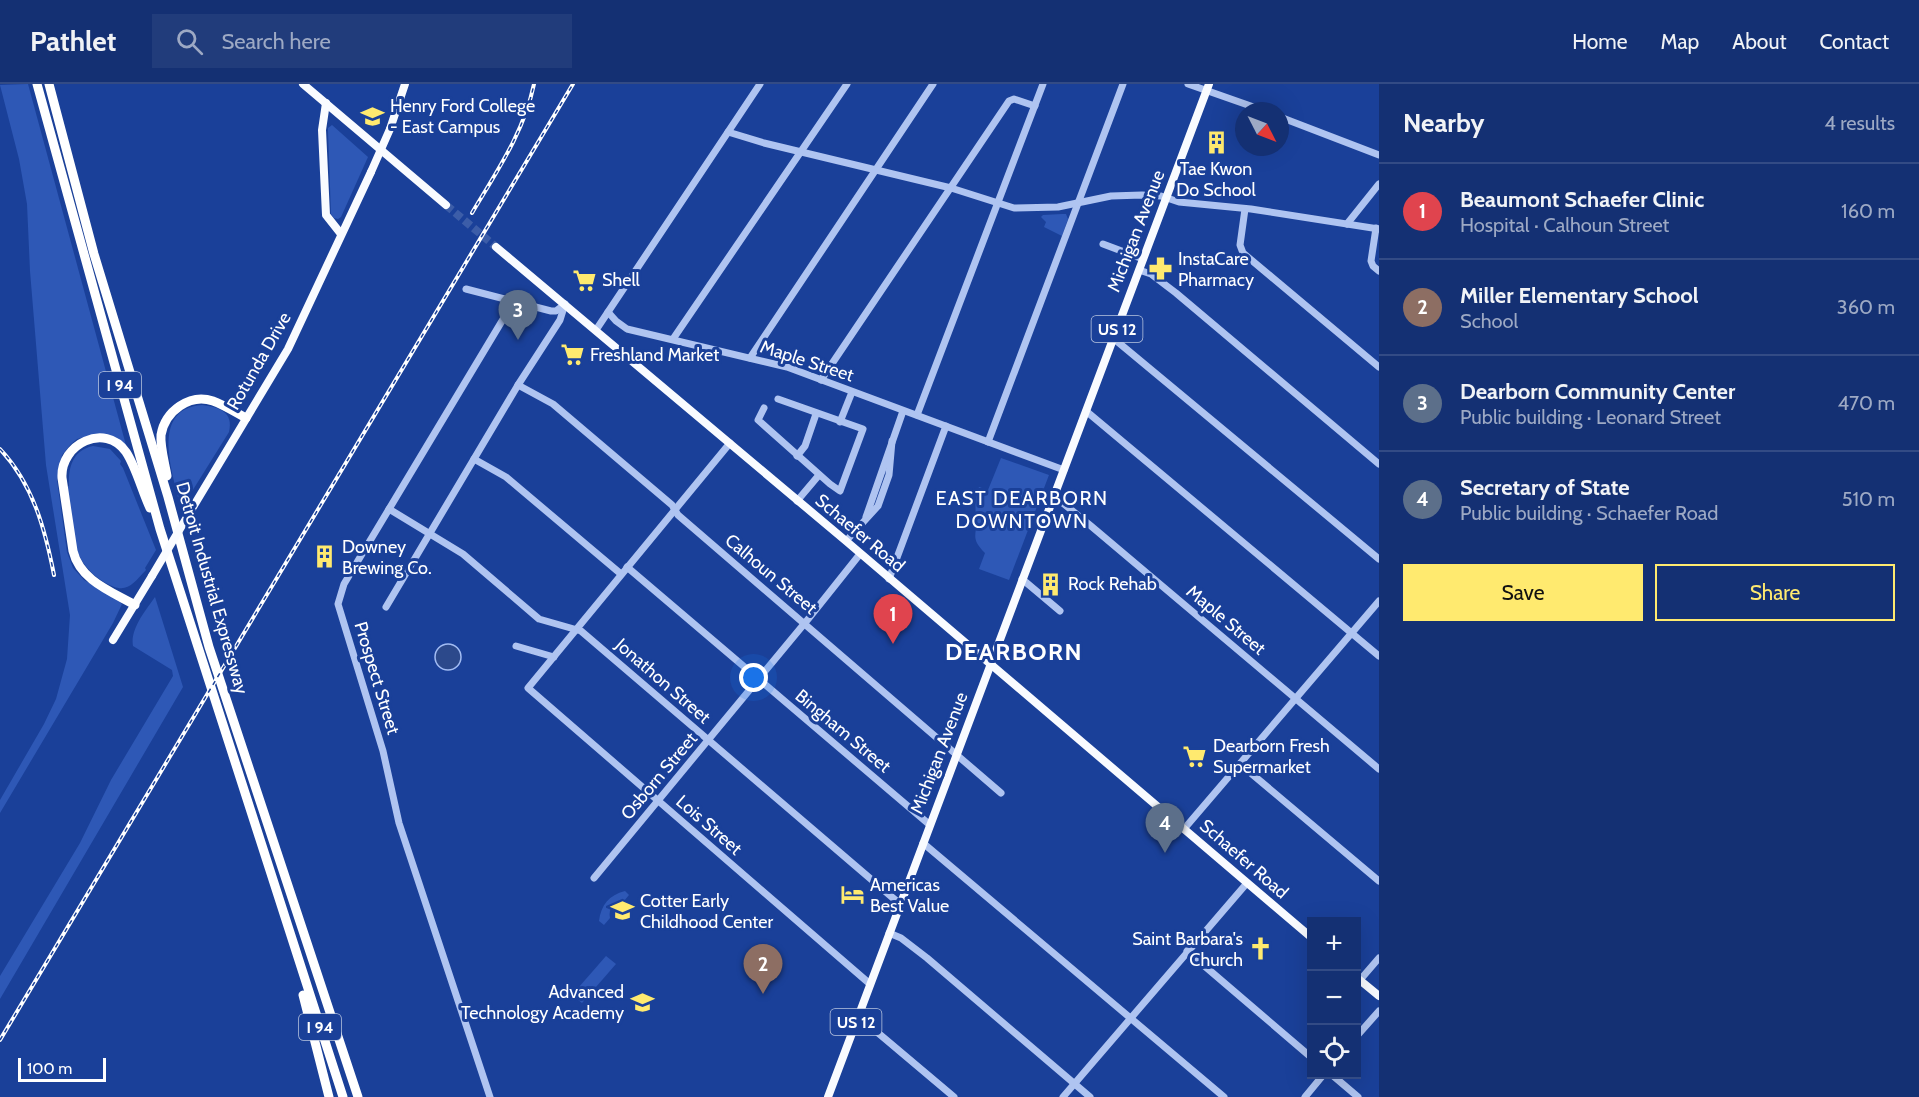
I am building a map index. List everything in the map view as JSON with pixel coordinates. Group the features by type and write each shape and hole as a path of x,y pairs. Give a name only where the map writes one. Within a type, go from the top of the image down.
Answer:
{"highway":[{"name":"Detroit Industrial Expressway","path":"37,84 160,529 343,1097"},
{"name":"Detroit Industrial Expressway","path":"49,84 94,254 168,497 209,647 358,1097"},
{"path":"168,497 161,436 171,414 187,402 207,399 246,418"},
{"path":"135,605 92,580 80,569 76,561 62,478 62,468 68,453 80,442 97,439 111,442 122,448 160,529"},
{"path":"297,957 302,987 329,1097"}],"main road":[{"path":"303,84 446,205"},
{"name":"Rotunda Drive","path":"113,640 288,350 390,129 405,84"},
{"name":"Michigan Avenue","path":"832,1095 858,1016 1208,87"},
{"path":"326,103 322,130 326,215 341,234"},
{"name":"Schaefer Road","path":"496,247 846,541 1307,935"},
{"path":"1361,981 1379,996"}],"street":[{"path":"596,330 760,84"},
{"path":"673,339 846,84"},
{"path":"750,358 933,84"},
{"path":"917,415 1043,84"},
{"path":"988,442 1123,84"},
{"path":"1188,84 1208,87 1244,102"},
{"path":"821,380 1010,100 1016,99 1035,106"},
{"path":"1289,120 1379,155"},
{"path":"728,132 951,188 1014,208 1047,208 1121,195 1166,197 1179,202 1245,209 1377,229 1371,261 1379,271"},
{"path":"1347,224 1379,184"},
{"path":"1245,209 1240,244 1243,253 1379,367"},
{"path":"1102,243 1143,259"},
{"path":"1139,270 1151,274 1176,293 1379,464"},
{"path":"466,289 551,311 556,311 565,304"},
{"name":"Prospect Street","path":"490,1097 399,823 383,751 338,604 344,585 514,301"},
{"path":"386,607 518,385 560,320 565,304"},
{"name":"Maple Street","path":"608,312 627,329 787,367 1064,470"},
{"path":"1113,338 1379,559"},
{"name":"Calhoun Street","path":"518,385 553,404 672,505 678,515 1001,793"},
{"path":"840,422 852,392"},
{"path":"764,408 758,420 840,491 863,429 778,399"},
{"path":"846,541 865,519 903,411"},
{"path":"1086,411 1379,656"},
{"path":"797,456 805,446 816,414"},
{"path":"890,579 946,426"},
{"path":"516,646 554,657 730,443"},
{"path":"474,459 506,477 621,574"},
{"path":"797,501 819,475"},
{"name":"Maple Street","path":"1053,498 1091,526 1379,769"},
{"name":"Jonathon Street","path":"389,509 463,554 539,619 577,629 900,904"},
{"name":"Osborn Street","path":"594,878 860,554"},
{"name":"Bingham Street","path":"627,567 930,825"},
{"path":"1022,579 1060,611"},
{"path":"1184,829 1379,601"},
{"name":"Lois Street","path":"554,657 528,688 870,984"},
{"path":"1240,764 1379,881"},
{"path":"923,843 1224,1097"},
{"path":"1063,1097 1247,883"},
{"path":"889,933 901,938 927,958 1090,1097"},
{"path":"1187,951 1307,1055"},
{"path":"1361,975 1379,957"},
{"path":"1361,1031 1379,1011"},
{"path":"858,1016 954,1097"},
{"path":"1305,1097 1320,1079"},
{"path":"1337,1079 1358,1097"}],"shaded area":[{"path":"28,84 127,449 96,434 77,439 62,455 57,480 67,552 73,568 84,580 122,604 113,623 0,813 0,800 56,699 67,659 70,615 46,465 30,271 27,204 19,159 0,85"},
{"path":"332,125 368,157 341,217 338,219 331,214 328,128"},
{"path":"1066,214 1068,219 1062,236 1044,227 1046,222 1041,217 1043,215"},
{"path":"202,405 219,409 227,415 230,425 229,432 181,509 170,463 170,431 175,418 185,409"},
{"path":"93,446 110,449 121,461 120,464 156,550 146,570 128,587 112,586 92,573 78,552 71,528 67,487 71,466 76,455"},
{"path":"1001,458 1049,475 1009,580 979,569 985,553 977,543 975,536 979,487 988,490"},
{"path":"155,597 183,687 0,999 0,976 80,843 111,780 173,676 172,670 133,646 136,626"},
{"path":"448,644 457,648 461,657 457,666 448,670 439,666 435,657 439,648"},
{"path":"625,891 629,895 624,901 612,906 610,918 604,925 599,921 604,906 614,895"},
{"path":"606,956 616,964 582,1003 572,995"}],"tunnel":[{"path":"446,205 496,247"}],"railway":[{"path":"472,213 517,135 534,84"},
{"path":"0,1040 573,84"},
{"path":"0,449 21,477 36,508 54,575"}],"place":[{"name":"Henry Ford College - East Campus","path":"372,116"},
{"name":"Tae Kwon Do School","path":"1216,143"},
{"name":"InstaCare Pharmacy","path":"1160,269"},
{"name":"Shell","path":"584,280"},
{"name":"Dearborn Community Center","path":"518,340"},
{"name":"Freshland Market","path":"572,355"},
{"name":"Downey Brewing Co.","path":"324,557"},
{"name":"Rock Rehab","path":"1050,584"},
{"name":"Beaumont Schaefer Clinic","path":"893,644"},
{"name":"Dearborn Fresh Supermarket","path":"1195,756"},
{"name":"Secretary of State","path":"1165,853"},
{"name":"Americas Best Value","path":"852,895"},
{"name":"Cotter Early Childhood Center","path":"622,911"},
{"name":"Saint Barbara's Church","path":"1261,949"},
{"name":"Miller Elementary School","path":"763,994"},
{"name":"Advanced Technology Academy","path":"642,1002"}],"district":[{"name":"EAST DEARBORN DOWNTOWN","path":"1022,510"},
{"name":"DEARBORN","path":"1014,651"}]}
